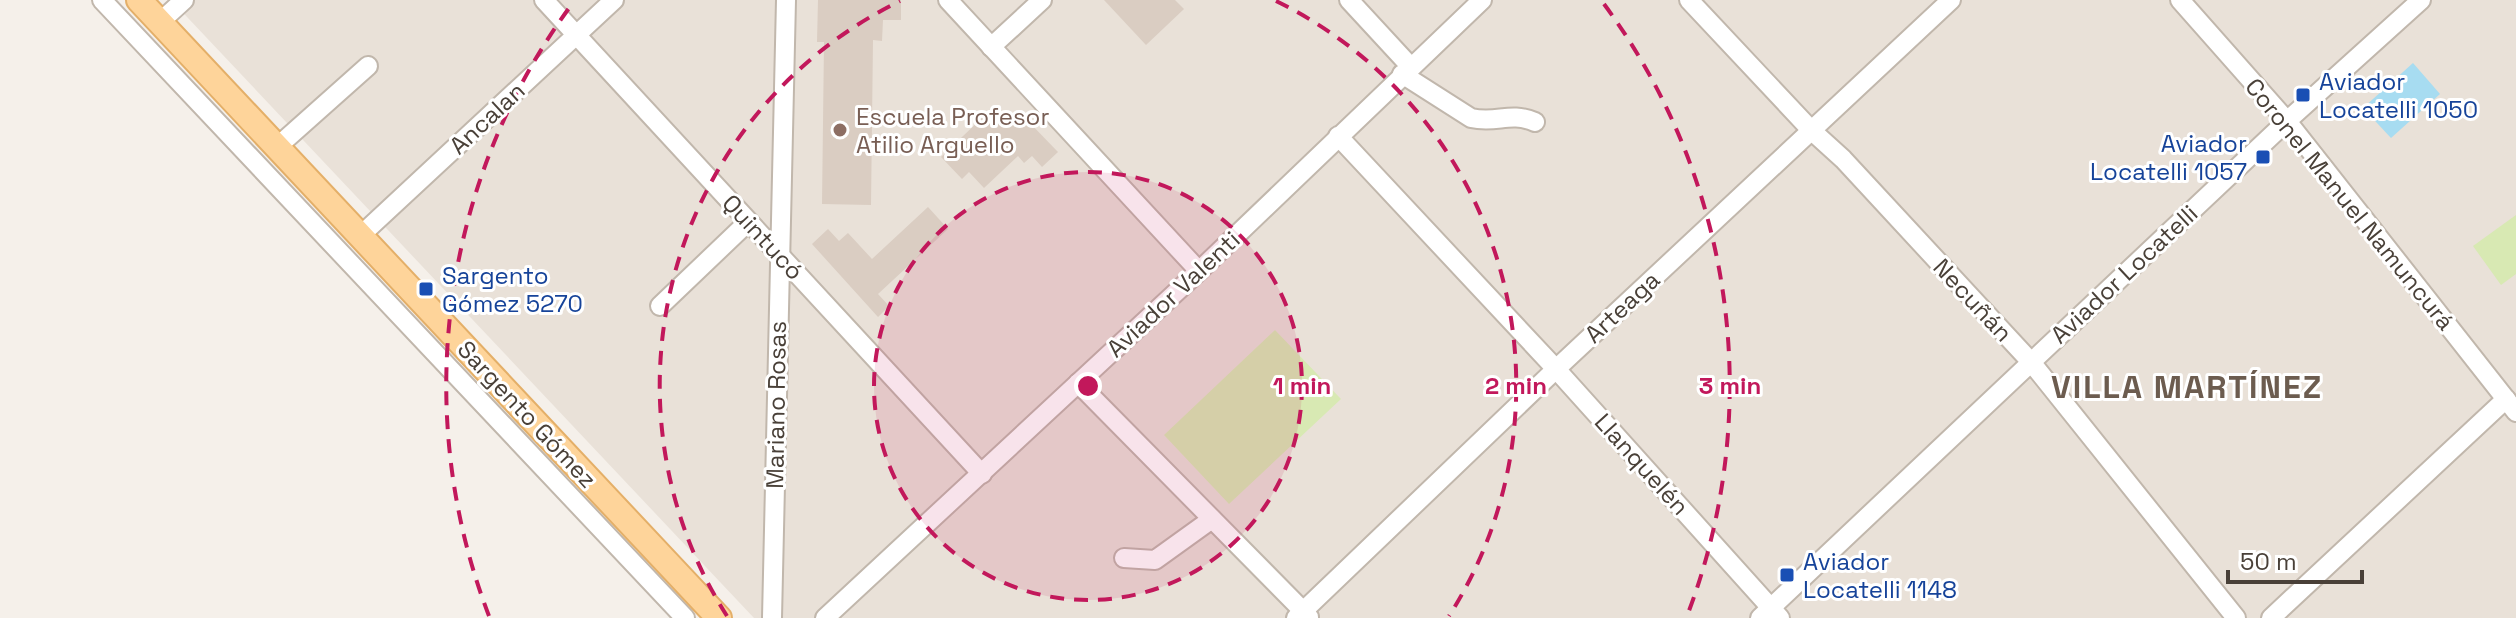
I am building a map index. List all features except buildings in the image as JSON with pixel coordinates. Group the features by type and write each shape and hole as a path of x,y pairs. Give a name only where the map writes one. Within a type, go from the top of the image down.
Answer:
{"main road":[{"name":"Sargento Gómez","path":"139,0 719,618"}],"street":[{"path":"102,0 685,618"},
{"path":"160,22 184,0"},
{"name":"Quintucó","path":"544,0 982,474"},
{"name":"Ancalan","path":"360,236 614,0"},
{"name":"Mariano Rosas","path":"772,618 786,0"},
{"path":"948,0 1199,271"},
{"path":"991,47 1042,0"},
{"path":"1349,0 1406,70 1471,118 1485,121 1510,115 1535,122"},
{"name":"Aviador Valenti","path":"825,618 1199,271 1482,0"},
{"name":"Necuñán","path":"1689,0 1811,130 1843,159 2031,362 2236,618"},
{"name":"Arteaga","path":"1303,616 1556,369 1951,0"},
{"name":"Coronel Manuel Namuncurá","path":"2180,0 2287,121 2511,406"},
{"name":"Aviador Locatelli","path":"1771,614 2031,362 2287,121 2421,0"},
{"path":"277,147 368,66"},
{"name":"Llanquelén","path":"1338,136 1556,369 1771,614"},
{"path":"660,306 748,222"},
{"path":"1078,383 1303,616"},
{"path":"2271,618 2511,406"},
{"path":"1124,558 1155,560 1212,519"}],"shaded area":[{"path":"171,0 2516,0 2516,618 754,618"}],"green space":[{"path":"2516,215 2516,274 2501,285 2473,246"},
{"path":"1275,330 1341,399 1229,504 1164,435"}],"water":[{"path":"2413,63 2440,94 2391,138 2363,108"}],"place":[{"name":"Aviador Locatelli 1050","path":"2303,95"},
{"name":"Escuela Profesor Atilio Arguello","path":"840,130"},
{"name":"Aviador Locatelli 1057","path":"2263,157"},
{"name":"Sargento Gómez 5270","path":"426,289"},
{"name":"Aviador Locatelli 1148","path":"1787,575"}],"district":[{"name":"VILLA MARTÍNEZ","path":"2187,387"}]}
